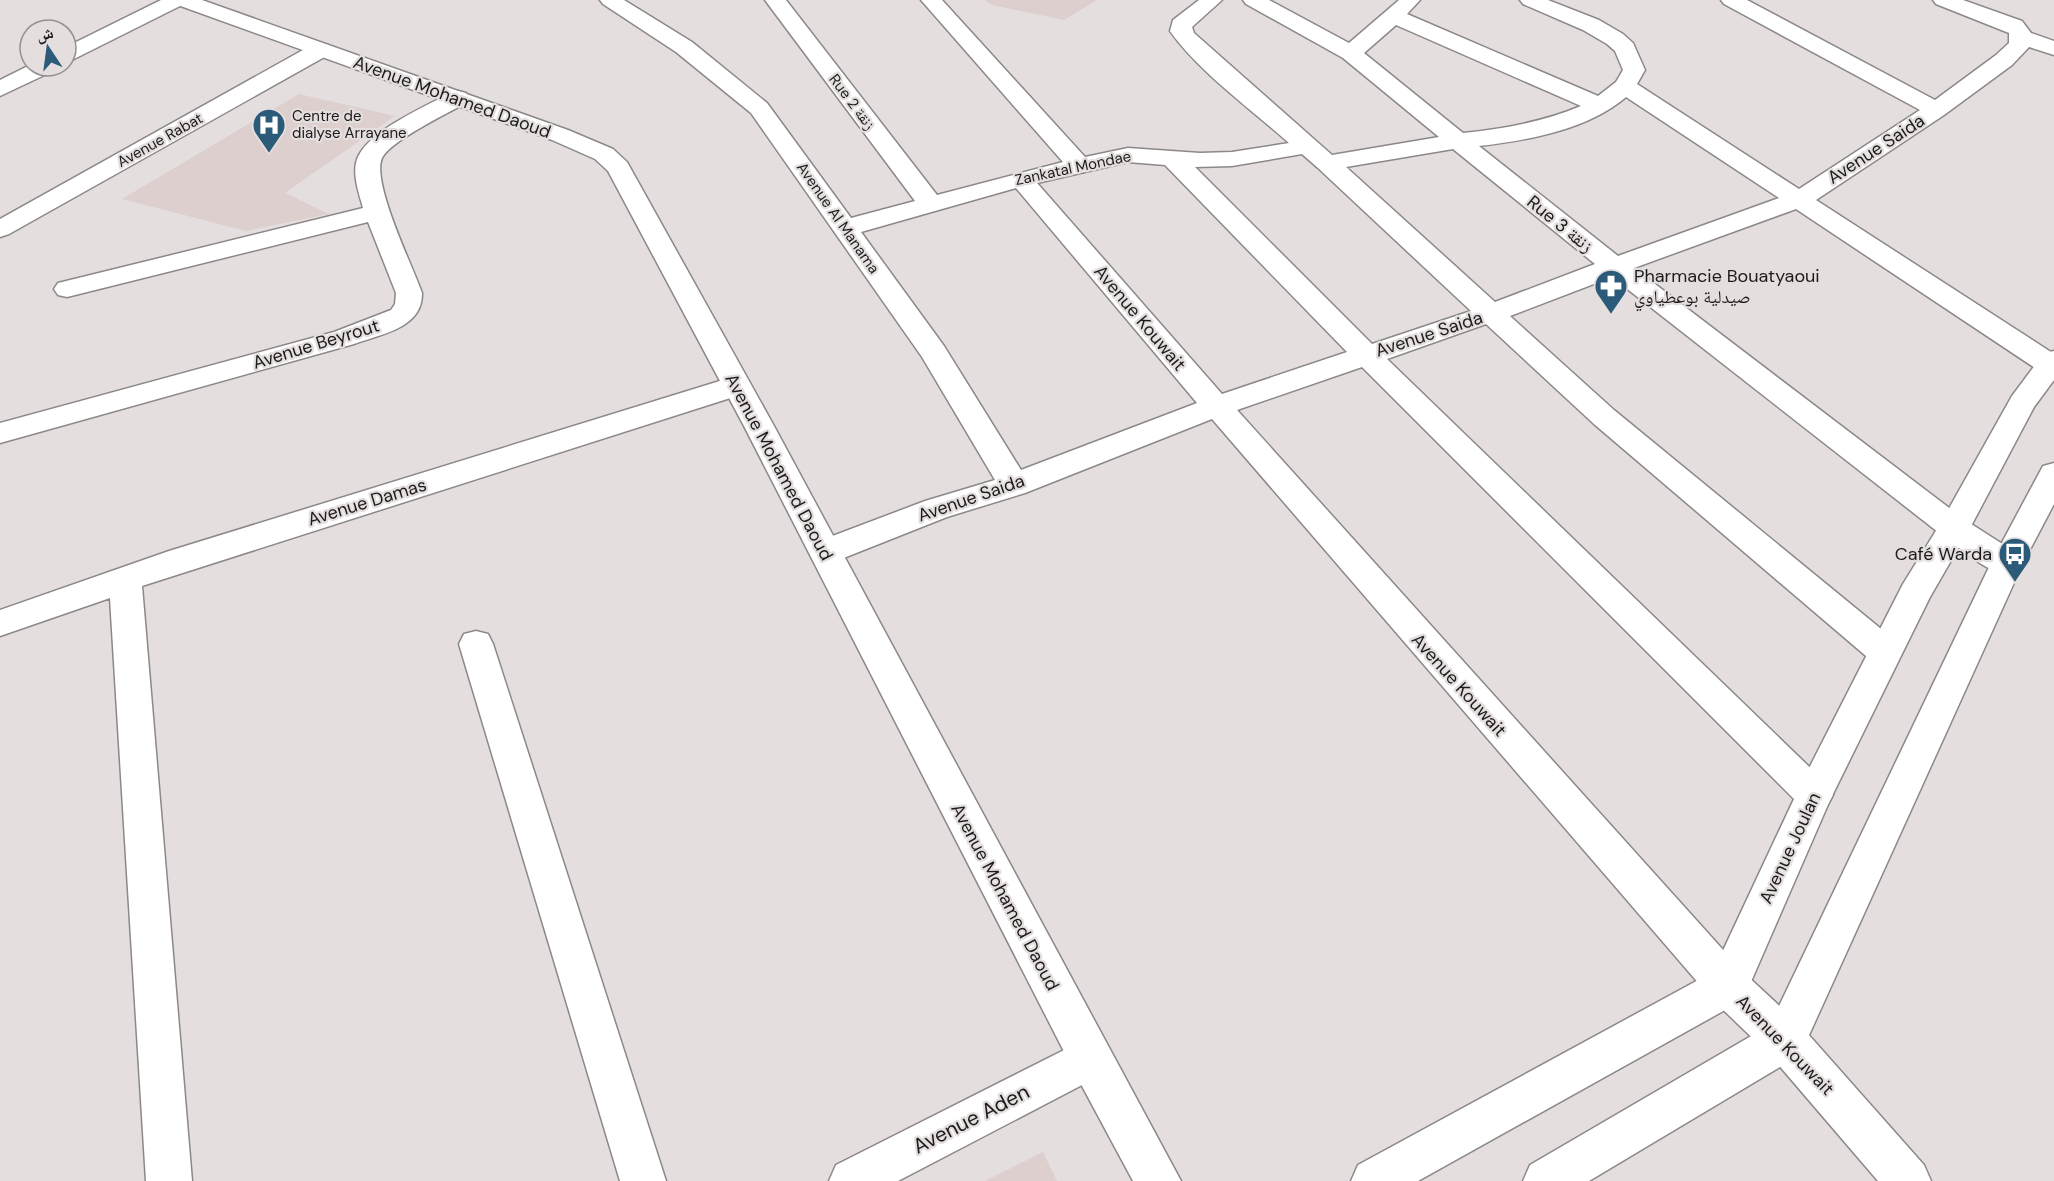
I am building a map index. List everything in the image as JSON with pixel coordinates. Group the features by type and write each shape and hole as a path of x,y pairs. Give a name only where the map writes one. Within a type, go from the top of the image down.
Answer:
{"street":[{"name":"Avenue Mohamed Daoud","path":"180,0 583,144 604,154 618,167 825,552 1090,1058 1158,1181"},
{"path":"78,50 180,0"},
{"name":"Avenue Al Manama","path":"610,0 684,47 759,108 934,353 1014,485"},
{"name":"Rue 2 زنقة","path":"775,0 930,203"},
{"path":"932,0 1079,166"},
{"path":"1212,0 1180,25 1181,31 1214,65 1317,154 1604,417 1885,652"},
{"name":"Rue 3 زنقة","path":"1253,0 1351,53 1614,268 1954,528 2007,563"},
{"path":"1351,53 1412,0"},
{"path":"1530,0 1591,25 1622,44 1634,70 1625,86 2052,364"},
{"path":"1731,0 1936,110"},
{"path":"1943,0 2014,26 2020,31 2022,37 2054,48"},
{"path":"1393,16 1601,106"},
{"name":"Avenue Saida","path":"825,552 936,509 1014,485 1215,407 1492,313 1716,228 1798,200 1936,110 2004,60 2020,44 2022,37"},
{"name":"Avenue Rabat","path":"0,229 320,50"},
{"path":"0,89 22,78"},
{"name":"Zankatal Mondae","path":"845,228 1021,179 1131,154 1172,158 1232,159 1280,152 1317,154 1459,141 1526,132 1560,123 1601,106 1625,86"},
{"name":"Avenue Beyrout","path":"0,433 344,338 401,316 409,305 409,293 377,213 368,176 370,157 401,132 458,98"},
{"path":"1172,158 1366,355 1814,795"},
{"name":"Avenue Kouwait","path":"1021,179 1215,407 1417,637 1728,986 1785,1040 1908,1181"},
{"path":"67,289 377,213"},
{"name":"Avenue Joulan","path":"1728,986 1814,795 1915,593 1954,528 2022,403 2052,364"},
{"name":"Avenue Damas","path":"0,623 125,579 736,386"},
{"path":"1546,1181 1785,1040 2007,563 2054,474"},
{"path":"125,579 170,1181"},
{"path":"476,644 643,1181"},
{"path":"1374,1181 1728,986"},
{"name":"Avenue Aden","path":"852,1181 1090,1058"}],"shaded area":[{"path":"985,0 1097,0 1064,20 992,5"},
{"name":"Centre de dialyse Arrayane","path":"299,94 395,116 285,193 329,214 246,231 122,199"},
{"path":"1043,1152 1057,1181 985,1181"}],"place":[{"name":"Centre de dialyse Arrayane","path":"269,154"},
{"name":"Pharmacie Bouatyaoui صيدلية بوعطياوي","path":"1611,315"},
{"name":"Café Warda","path":"2015,583"}]}
